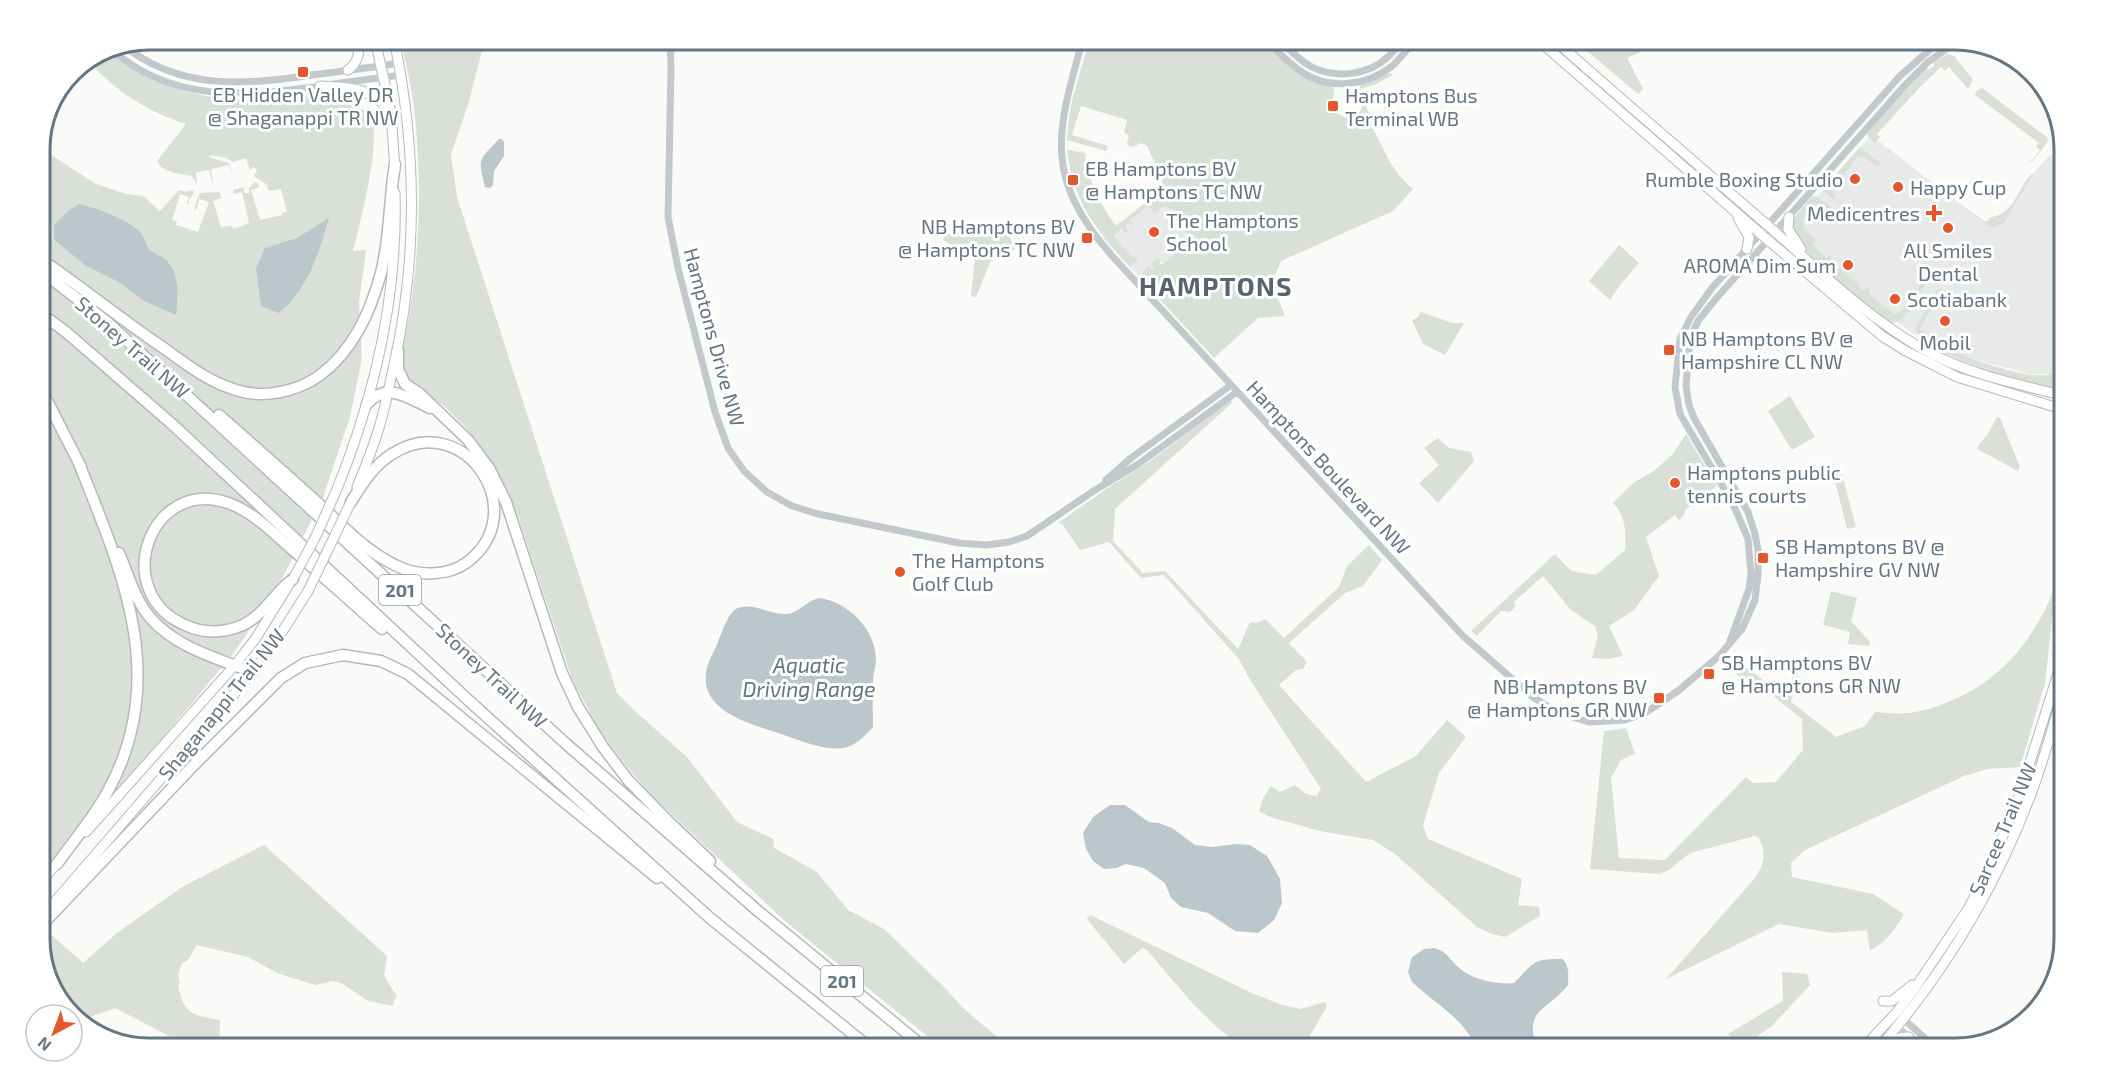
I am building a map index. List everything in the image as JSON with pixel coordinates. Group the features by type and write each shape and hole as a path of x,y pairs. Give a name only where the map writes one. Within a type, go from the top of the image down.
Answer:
{"highway":[{"path":"50,266 210,379 236,391 247,393 286,391 314,380 333,365 348,348 362,326 381,272 386,249 395,164"},
{"name":"Stoney Trail NW","path":"50,278 107,322 564,742 759,912 913,1038"},
{"name":"Stoney Trail NW","path":"50,320 172,424 466,698 710,918 858,1038"},
{"path":"107,322 181,381 369,549 395,564 416,572 428,573 439,573 462,565 478,552 484,543 494,512 492,490 481,470 465,453 440,443 419,443 392,454 369,476 351,502"},
{"path":"398,350 398,369 405,384 420,394 468,440 480,454 497,482 510,513 562,673 590,726 628,780 667,820 754,901 759,912"},
{"path":"367,404 380,393 398,393 436,411"},
{"path":"50,406 104,514 133,590 148,615 160,628 178,640 253,672"},
{"path":"57,864 99,807 120,766 132,726 139,679 134,624 108,538 78,461"},
{"path":"292,579 265,609 249,622 226,630 201,631 173,619 157,604 147,584 145,553 158,524 177,507 201,500 214,500 236,506 254,517 404,649 466,698"},
{"path":"50,916 280,678 305,663 343,655 381,661 408,674 640,865 710,918"}],"main road":[{"path":"348,70 355,65 359,50"},
{"name":"Shaganappi Trail NW","path":"50,872 167,744 256,638 316,536 337,489 367,404 383,339 392,280 396,223 395,164 391,113 377,50"},
{"name":"Shaganappi Trail NW","path":"50,907 253,672 308,591 351,502 376,440 388,392 398,350 411,262 413,220 411,161 396,50"},
{"path":"1550,50 1769,241 1890,341 1943,371 2054,407"},
{"path":"1566,50 1885,325 1923,349 1978,373 2054,393"},
{"path":"320,86 365,91 377,97 391,113"},
{"path":"1732,208 1749,237 1747,249"},
{"path":"1789,217 1790,233 1818,269"},
{"path":"1978,384 1996,385 2054,401"},
{"name":"Sarcee Trail NW","path":"1872,1038 1925,973 1968,909 1992,863 2021,792 2054,686"},
{"name":"Sarcee Trail NW","path":"1888,1038 1964,932 2001,864 2035,784 2054,722"},
{"path":"1883,1001 1892,1000 1902,994 1925,973"},
{"path":"1904,1038 1909,1037"}],"street":[{"name":"Hamptons Drive NW","path":"670,50 668,217 678,268 715,412 728,448 744,471 767,492 792,506 818,514 959,543 980,545 1009,542 1026,536 1137,465 1237,392"},
{"name":"Hamptons Boulevard NW","path":"1080,50 1066,98 1060,131 1062,164 1073,202 1098,239 1463,636 1533,697 1556,712 1590,722 1616,721 1645,713 1687,684 1719,656 1743,629 1754,605 1758,550 1748,512 1700,429 1689,405 1686,386 1690,338 1698,321 1714,301 1906,84 1928,62 1945,50"},
{"path":"1277,50 1303,72 1316,79 1339,84 1374,77 1392,66 1406,50"},
{"path":"1291,50 1308,65 1321,71 1340,74 1368,68 1383,61 1394,50"},
{"name":"Hamptons Boulevard NW","path":"1729,643 1749,589 1751,574 1749,545 1743,525 1732,504 1680,414 1675,387 1680,339 1712,288 1900,76 1930,50"},
{"path":"133,51 159,67 210,82 246,83 399,63"},
{"path":"118,54 149,74 173,84 200,91 244,94 401,75"},
{"name":"Hamptons Drive NW","path":"1095,490 1131,458 1230,385"},
{"path":"1892,1016 1922,1038"},
{"path":"1900,1023 1909,1037"}],"shaded area":[{"path":"403,50 482,50 468,105 451,154 457,197 617,693 687,757 737,822 773,839 774,848 817,872 848,910 884,929 962,1007 998,1038 930,1038 786,922 650,794 598,728 572,679 516,511 490,460 466,428 444,406 407,380 402,365 402,351 413,291 419,199 417,137"},
{"path":"1087,50 1273,50 1295,69 1330,85 1334,89 1332,108 1344,117 1353,118 1360,112 1362,106 1360,85 1390,73 1393,75 1361,89 1368,111 1375,121 1373,129 1386,154 1394,168 1413,189 1393,211 1281,261 1272,283 1285,316 1258,318 1214,358 1139,277 1149,266 1152,270 1154,268 1152,263 1159,257 1160,264 1164,263 1191,239 1184,230 1191,223 1199,231 1201,230 1188,215 1185,217 1183,211 1163,206 1155,213 1148,206 1129,221 1132,222 1132,226 1128,224 1125,227 1128,231 1125,234 1122,227 1113,236 1133,258 1138,257 1137,261 1129,266 1096,227 1081,200 1070,169 1067,151 1069,150 1085,153 1095,191 1116,226 1145,203 1139,189 1144,187 1147,190 1161,186 1163,181 1147,146 1141,143 1132,147 1127,144 1129,135 1124,133 1127,120 1081,106 1072,135 1108,146 1106,151 1067,140 1072,101"},
{"path":"1586,50 1645,50 1627,58 1643,89 1638,94"},
{"path":"1947,54 1954,56 1973,80 1968,89 1949,67 1945,71 1941,67 1877,134 1880,137 1875,143 1868,137 1867,133 1911,83"},
{"path":"114,56 151,79 186,92 241,99 318,97 341,102 373,114 372,165 353,251 366,250 359,302 362,358 350,417 323,497 275,592 233,654 141,764 50,863 50,154 96,184 127,194 143,196 160,211 179,190 186,192 192,190 194,192 189,204 187,204 189,197 180,194 172,220 177,222 176,225 198,232 209,202 199,199 196,210 194,209 198,197 201,198 198,196 200,193 220,192 221,198 213,201 221,227 232,226 233,229 249,223 242,192 234,194 233,190 244,187 244,193 249,193 249,188 255,182 259,187 251,190 260,220 287,212 281,189 269,191 266,184 254,176 257,170 253,167 250,170 246,158 233,162 210,155 209,157 229,163 235,180 229,165 211,169 214,187 209,170 196,172 197,185 192,176 164,168 157,161 186,124 132,99 93,66"},
{"path":"1982,88 2048,138 2047,143 2032,162 2028,159 2032,161 2040,150 2036,147 2039,143 1975,95 1972,98 1978,90"},
{"path":"1871,135 1986,224 2004,223 2029,178 2051,154 2054,156 2054,373 2031,374 1965,357 1946,348 1948,343 1919,328 1941,289 1939,288 1916,328 1917,336 1874,306 1828,266 1793,225"},
{"path":"1860,147 1881,164 1878,167 1863,156 1857,157 1832,189 1835,199 1843,206 1822,190"},
{"path":"2033,174 2004,223 1992,228 1958,203 1986,222 1991,217 2005,212"},
{"path":"1812,196 1816,196 1834,209 1830,215 1828,209 1821,204 1815,204 1803,220 1804,228 1816,241 1813,245 1826,258 1829,255 1832,257 1829,261 1857,283 1860,289 1868,288 1870,295 1895,314 1902,311 1915,293 1914,289 1917,290 1924,279 1921,276 1925,277 1926,282 1903,318 1892,323 1878,316 1810,255 1791,231 1793,219"},
{"name":"The Hamptons School","path":"1148,206 1182,209 1187,215 1209,222 1164,263 1159,262 1152,270 1149,267 1139,277 1103,238 1122,221 1131,227 1129,221"},
{"path":"1004,224 1015,249 990,262 976,297 971,296 975,259 943,240 945,234 976,234"},
{"path":"1619,245 1639,263 1610,300 1589,281"},
{"path":"1941,288 1943,290 1920,329 1948,343 1946,348 1982,362 2024,374 2054,373 2054,388 1981,368 1935,349 1921,338 1916,328 1937,290"},
{"path":"1421,312 1452,323 1464,323 1445,355 1423,344 1412,320"},
{"path":"1790,396 1815,437 1792,450 1768,411"},
{"path":"1229,401 1233,402 1115,509 1113,541 1143,573 1165,571 1238,649 1250,622 1257,623 1265,619 1284,638 1339,587 1347,566 1369,545 1382,560 1363,586 1345,593 1289,643 1307,662 1303,669 1296,670 1279,685 1366,782 1416,756 1447,720 1466,737 1439,773 1423,825 1428,839 1522,879 1518,905 1539,907 1540,916 1505,937 1477,927 1395,854 1373,840 1320,831 1270,817 1259,811 1263,798 1271,786 1280,792 1295,785 1306,794 1317,796 1321,789 1239,659 1164,575 1141,578 1109,542 1080,550 1062,524 1058,523 1149,462"},
{"path":"1997,417 2000,418 2020,467 2018,471 1977,449"},
{"path":"1686,434 1717,486 1685,510 1679,520 1675,515 1646,537 1659,576 1634,610 1609,626 1623,656 1609,659 1592,658 1598,635 1595,626 1571,610 1543,576 1514,602 1515,607 1510,612 1501,611 1477,636 1471,631 1555,554 1571,571 1596,575 1625,550 1623,519 1613,503 1633,483 1654,471 1673,454"},
{"path":"1438,438 1449,448 1471,452 1474,461 1438,503 1419,483 1439,465 1424,448"},
{"path":"1841,471 1856,527 1847,529 1833,473"},
{"path":"2054,589 2045,683 2020,767 1988,769 1964,776 1805,850 1791,863 1792,877 1873,894 1904,914 1883,942 1870,951 1867,930 1832,933 1779,924 1666,979 1755,878 1761,868 1763,849 1759,838 1755,836 1690,853 1669,870 1659,874 1590,869 1604,731 1626,728 1635,754 1621,760 1611,778 1619,858 1665,860 1746,777 1753,783 1776,782 1803,750 1802,719 1762,687 1744,682 1724,661 1730,655 1787,698 1794,671 1798,674 1791,702 1836,737 1865,726 1875,712 1904,713 1923,710 1948,702 1984,683 2000,670 2027,639"},
{"path":"1831,591 1857,598 1851,621 1870,642 1869,646 1848,644 1850,632 1823,625"},
{"path":"264,845 387,956 384,975 397,997 393,1006 368,1001 343,984 333,981 316,985 277,973 248,957 197,945 188,960 182,963 178,975 180,996 187,1008 196,1015 220,1020 219,1038 169,1036 115,1008 89,1018 84,1014 84,1003 73,1003 60,982 51,958 50,934 83,963 117,933 182,887"},
{"path":"1090,915 1254,994 1282,1005 1300,1009 1325,1002 1327,1006 1309,1038 1231,1038 1193,1004 1147,950 1142,948 1124,964 1087,919"},
{"path":"1782,972 1807,974 1810,985 1771,1027 1754,1038 1733,1038 1728,1034 1783,1001"}],"water":[{"path":"499,139 504,142 504,156 494,171 493,185 490,188 485,187 481,160"},
{"path":"80,204 127,222 141,234 150,250 167,261 176,280 176,315 144,301 119,282 85,265 57,242 54,238 54,225 69,210"},
{"path":"329,218 311,270 298,293 279,313 261,306 256,268 265,248 297,238"},
{"name":"Aquatic Driving Range","path":"820,598 842,606 860,620 867,629 875,651 873,727 856,743 843,748 835,749 812,744 743,721 720,707 712,698 707,687 706,673 709,663 734,610 740,607 753,607 786,614"},
{"path":"1110,805 1125,805 1149,822 1172,828 1195,845 1212,847 1250,845 1267,856 1280,879 1282,903 1274,920 1258,933 1235,931 1208,913 1181,907 1171,898 1165,883 1144,868 1126,864 1104,869 1093,861 1086,849 1083,833 1093,817"},
{"path":"1424,949 1438,949 1468,974 1499,983 1514,983 1539,961 1562,959 1567,968 1568,985 1535,1018 1533,1026 1535,1038 1471,1038 1457,1020 1412,982 1408,972 1412,957"}],"place":[{"name":"EB Hidden Valley DR @ Shaganappi TR NW","path":"303,72"},
{"name":"Hamptons Bus Terminal WB","path":"1333,106"},
{"name":"Rumble Boxing Studio","path":"1855,179"},
{"name":"EB Hamptons BV @ Hamptons TC NW","path":"1073,180"},
{"name":"Happy Cup","path":"1898,187"},
{"name":"Medicentres","path":"1934,213"},
{"name":"All Smiles Dental","path":"1948,228"},
{"name":"The Hamptons School","path":"1154,232"},
{"name":"NB Hamptons BV @ Hamptons TC NW","path":"1087,238"},
{"name":"AROMA Dim Sum","path":"1848,265"},
{"name":"Scotiabank","path":"1895,299"},
{"name":"Mobil","path":"1945,321"},
{"name":"NB Hamptons BV @ Hampshire CL NW","path":"1669,350"},
{"name":"Hamptons public tennis courts","path":"1675,483"},
{"name":"SB Hamptons BV @ Hampshire GV NW","path":"1763,558"},
{"name":"The Hamptons Golf Club","path":"900,572"},
{"name":"SB Hamptons BV @ Hamptons GR NW","path":"1709,674"},
{"name":"NB Hamptons BV @ Hamptons GR NW","path":"1659,698"}],"district":[{"name":"HAMPTONS","path":"1216,285"}]}
